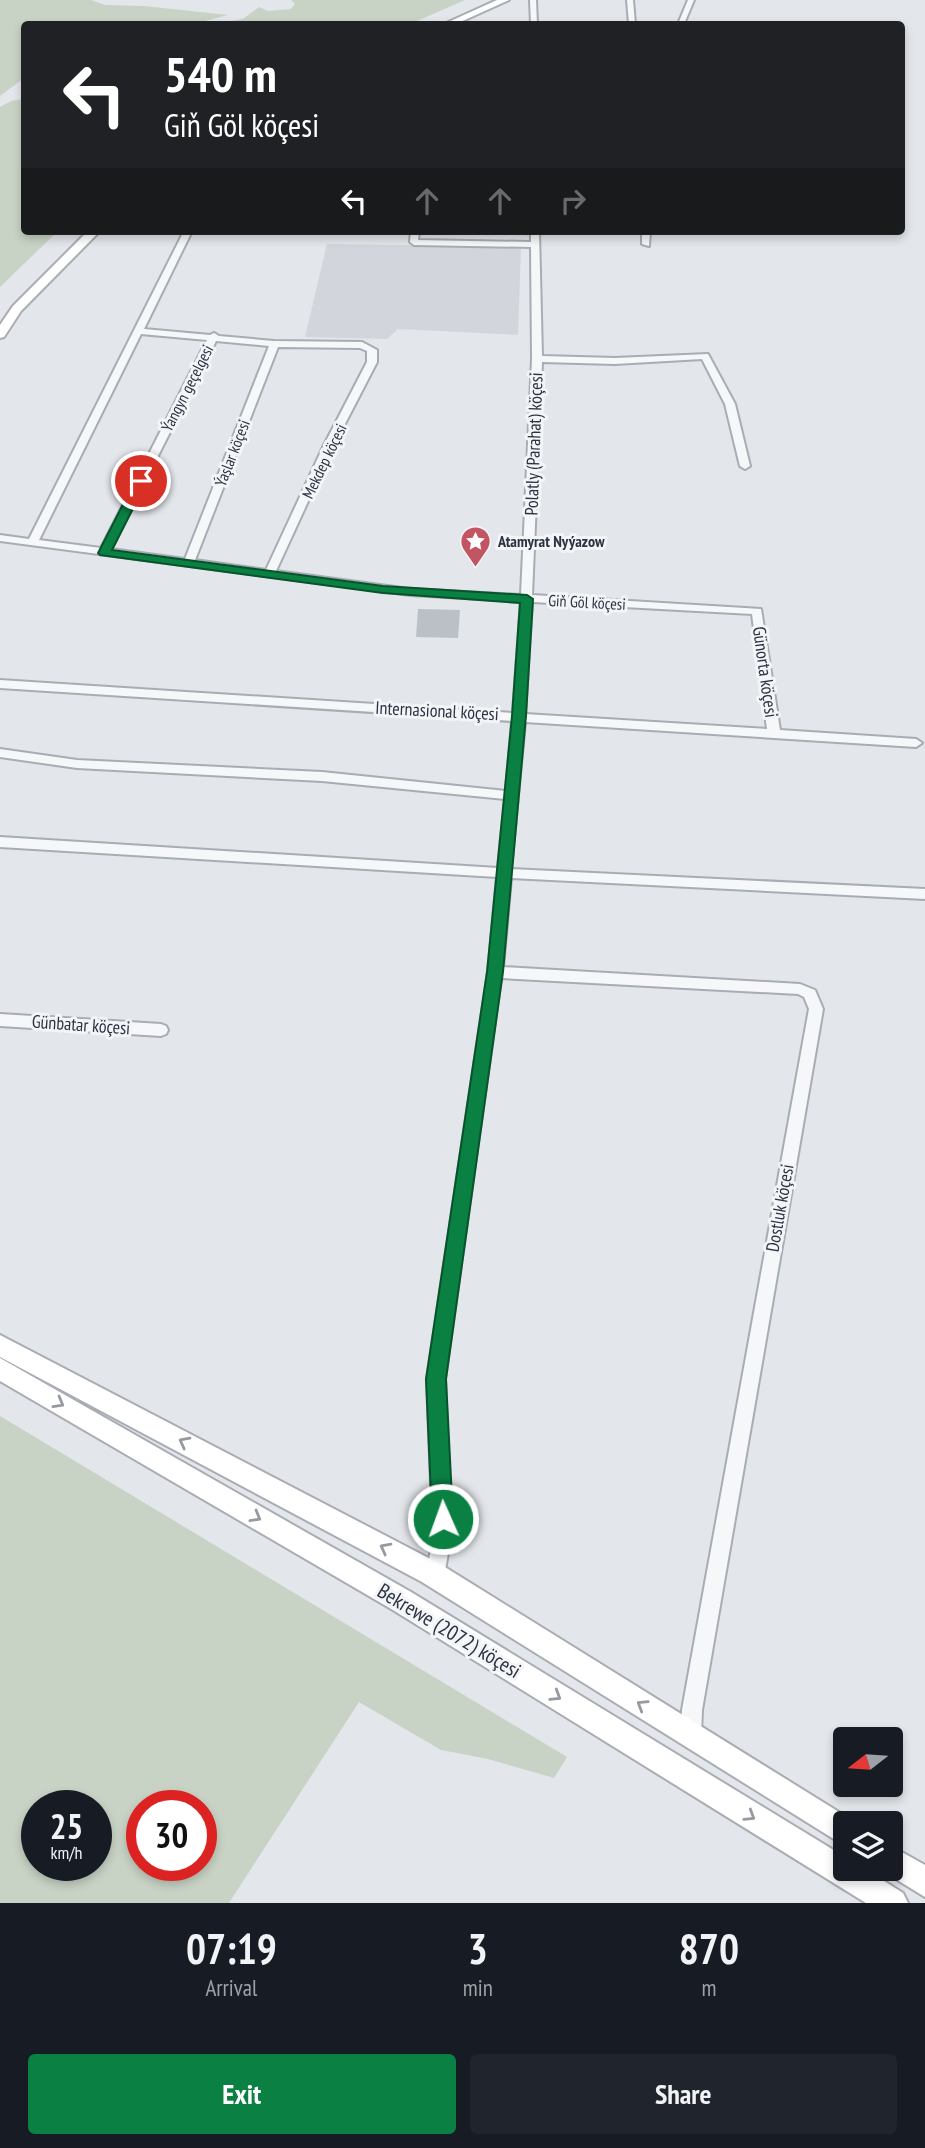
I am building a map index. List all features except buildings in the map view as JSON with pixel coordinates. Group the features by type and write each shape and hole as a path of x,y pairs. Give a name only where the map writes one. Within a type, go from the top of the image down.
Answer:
{"main road":[{"path":"443,21 491,0"},
{"path":"456,21 505,0"},
{"path":"0,316 78,235"},
{"path":"0,334 17,309 90,235"},
{"name":"Bekrewe (2072) köçesi","path":"0,1345 431,1573 833,1824"},
{"name":"Bekrewe (2072) köçesi","path":"0,1369 402,1601 893,1903"},
{"path":"903,1868 925,1882"}],"street":[{"path":"533,0 534,21"},
{"path":"630,0 632,21"},
{"path":"682,21 691,0"},
{"path":"33,542 186,235"},
{"path":"415,235 414,242 535,238"},
{"path":"646,235 646,244"},
{"name":"Polatly (Parahat) köçesi","path":"431,1573 439,1563 442,1537 436,1379 495,972 519,716 537,359 535,238"},
{"path":"138,331 214,336 274,344"},
{"name":"Ýangyn geçelgesi","path":"104,553 214,336"},
{"name":"Mekdep köçesi","path":"270,574 328,447 372,362 370,347 274,344"},
{"name":"Ýaşlar köçesi","path":"189,563 274,344"},
{"path":"537,359 625,361 705,356 730,404 744,466"},
{"name":"Giň Göl köçesi","path":"0,538 410,592 757,611"},
{"name":"Günorta köçesi","path":"757,611 774,733"},
{"name":"Internasional köçesi","path":"0,684 916,743"},
{"path":"0,753 35,761 237,772 452,788 512,796"},
{"path":"0,842 504,873 925,894"},
{"name":"Dostluk köçesi","path":"495,972 800,989 810,994 816,1009 692,1710 691,1735"},
{"name":"Günbatar köçesi","path":"0,1020 161,1030"}],"shaded area":[{"path":"327,244 521,247 518,335 398,329 387,339 305,337"}],"green space":[{"path":"0,0 91,0 105,5 144,6 228,15 205,21 21,21 21,80 0,96"},
{"path":"291,0 465,0 417,21 231,21 243,19 259,7 268,11 291,9 295,4"},
{"path":"21,99 21,235 54,235 0,287 0,107"},
{"path":"0,1416 567,1757 554,1778 488,1759 441,1750 359,1702 229,1903 0,1903"}],"place":[{"name":"Atamyrat Nyýazow","path":"475,568"}],"route":[{"path":"141,481 104,553 383,589 527,599 495,972 436,1379 443,1519"}]}
